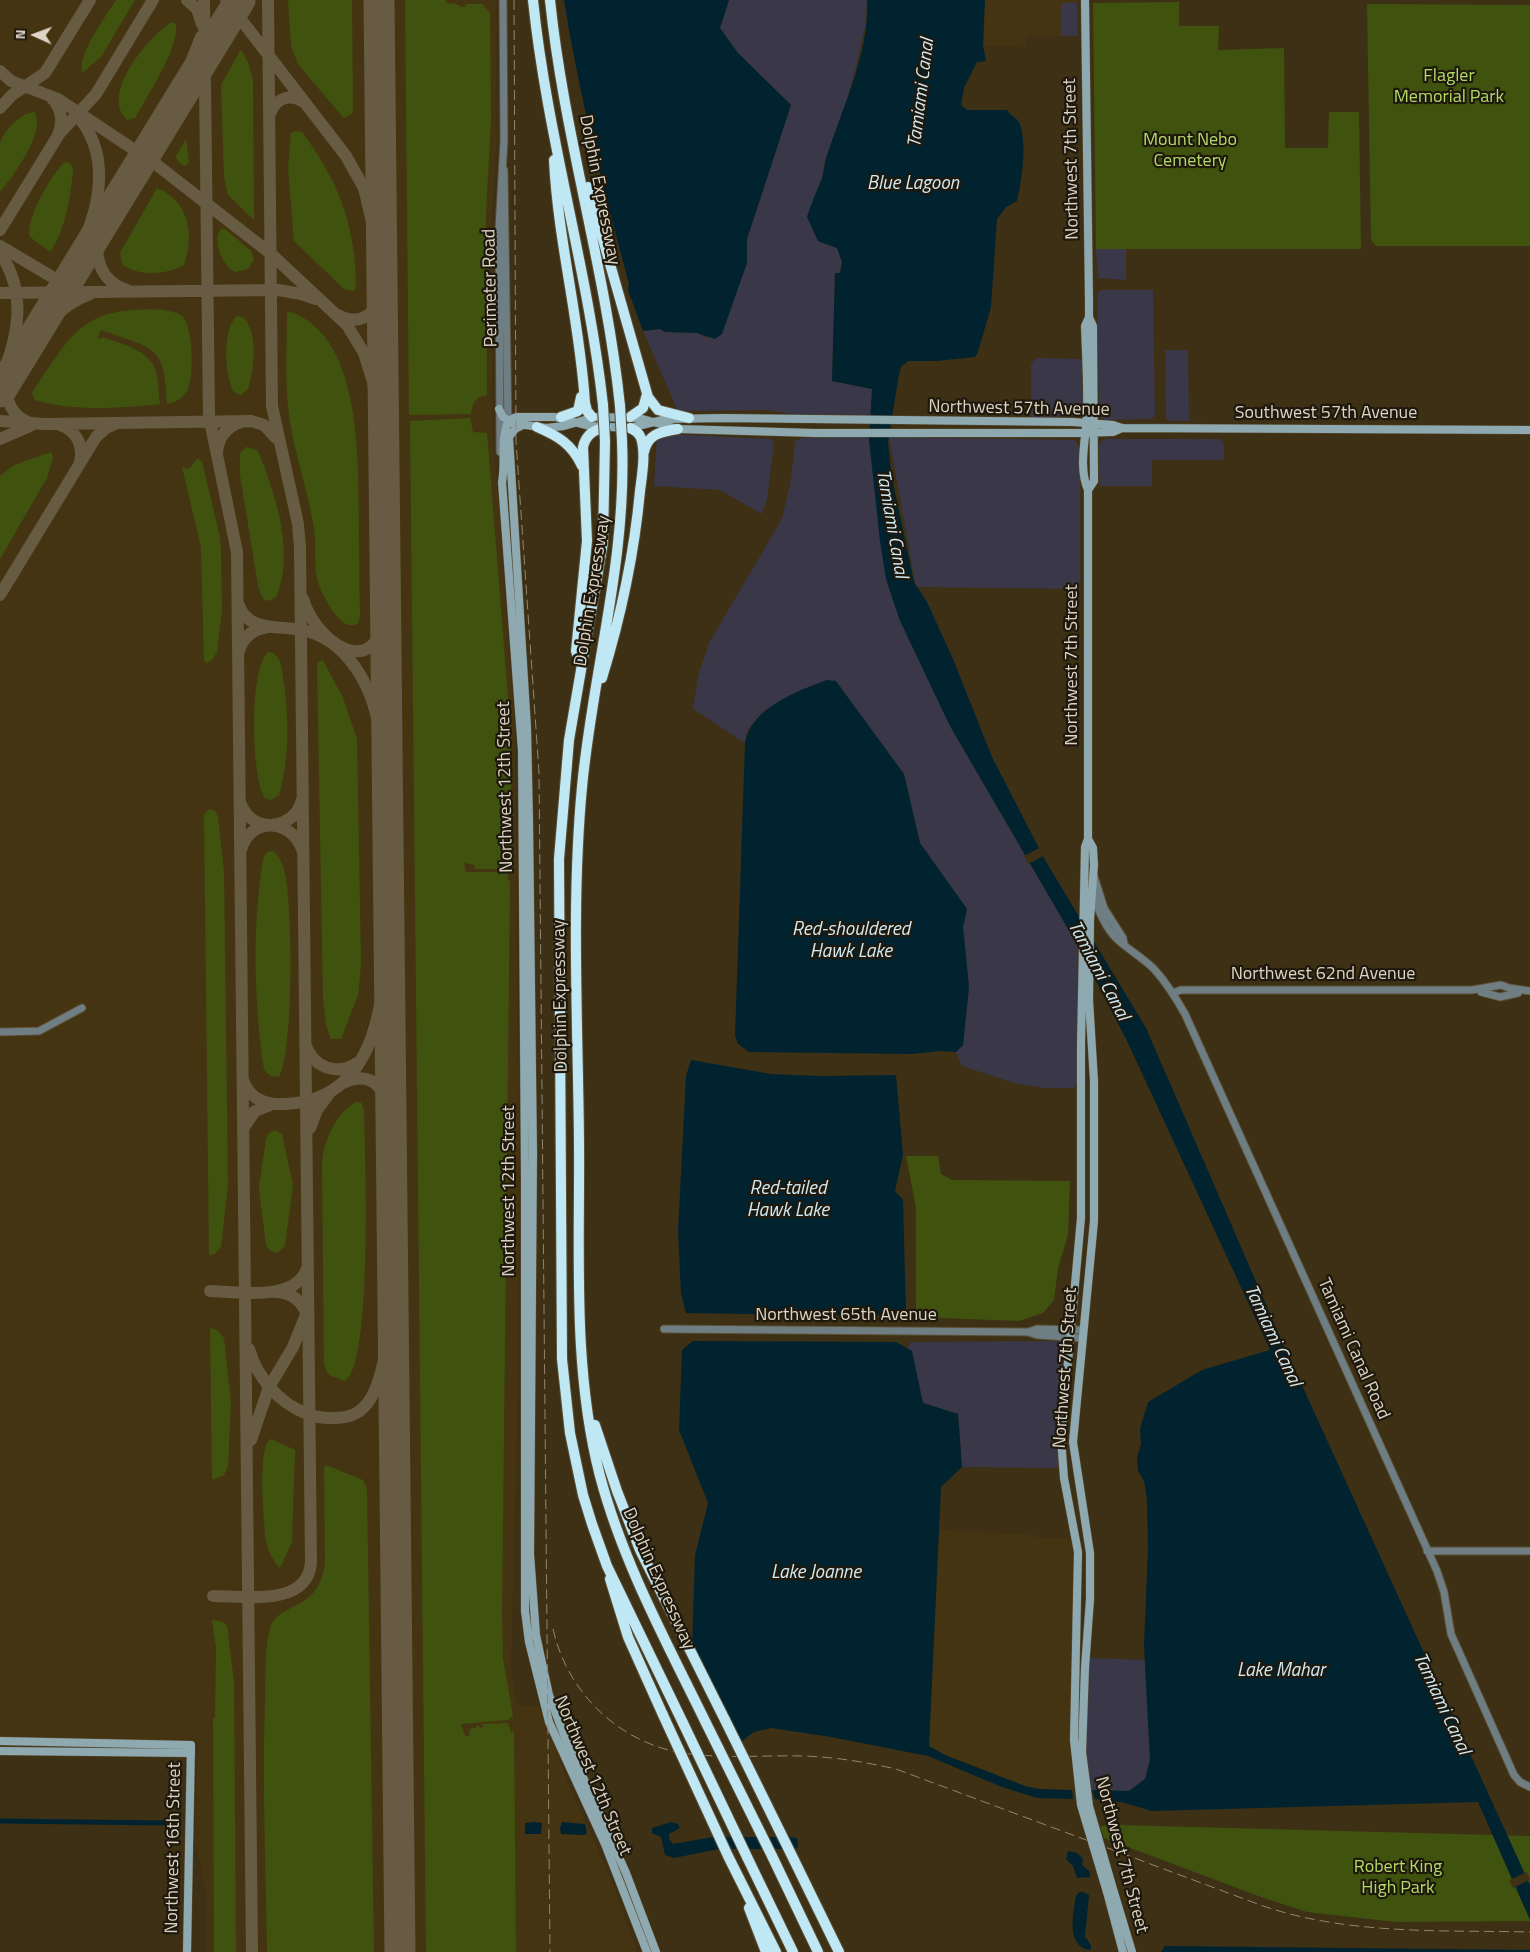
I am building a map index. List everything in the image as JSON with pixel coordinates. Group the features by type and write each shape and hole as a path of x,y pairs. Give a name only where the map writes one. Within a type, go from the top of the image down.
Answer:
{"highway":[{"name":"Dolphin Expressway","path":"533,0 553,124 595,346 603,406 605,441 606,498 603,542 566,766 559,860 561,1342 566,1408 576,1466 607,1566 793,1952"},
{"name":"Dolphin Expressway","path":"550,0 557,51 611,344 620,406 622,441 623,501 618,554 592,710 580,806 576,890 581,1323 585,1395 597,1463 618,1535 635,1575 706,1723 819,1952"},
{"path":"553,124 556,207 577,331 586,408 592,417"},
{"path":"573,141 602,232 647,394 652,404 658,410 689,418"},
{"path":"561,417 578,411 584,389"},
{"path":"642,458 640,436 630,423 643,408 647,394"},
{"path":"537,422 568,444 585,473"},
{"path":"581,667 576,651 587,541 584,440 591,432 606,427"},
{"path":"592,710 616,631 627,586 636,532 642,458 645,446 653,435 683,429"},
{"path":"585,1395 607,1464 634,1535 838,1952"},
{"path":"607,1566 612,1592 628,1638 728,1856 776,1952"},
{"path":"728,1856 766,1952"},
{"path":"827,1928 844,1952"}],"main road":[{"name":"Northwest 7th Street","path":"1085,0 1090,317 1093,326 1094,424 1094,481 1088,490"},
{"name":"Northwest 7th Street","path":"1090,317 1086,326 1084,480 1088,490 1088,839 1084,859 1081,1218 1062,1410 1061,1449 1078,1552 1074,1740 1076,1775 1110,1891 1132,1952"},
{"path":"499,409 508,421 503,436 505,467 502,482"},
{"path":"561,417 576,422"},
{"name":"Northwest 57th Avenue","path":"508,421 520,426 561,417"},
{"name":"Northwest 57th Avenue","path":"508,421 512,418 560,427 592,417 630,423 653,423 683,429 815,433 872,431 1094,433 1113,432 1122,428"},
{"path":"683,429 693,424 714,422 724,418"},
{"name":"Northwest 57th Avenue","path":"653,423 666,419 724,418 1086,423 1113,424 1122,428"},
{"name":"Northwest 57th Avenue","path":"576,422 589,426 606,427 630,423"},
{"path":"936,432 951,428 958,422"},
{"path":"960,432 966,426 980,422"},
{"path":"508,437 515,428 520,426"},
{"name":"Southwest 57th Avenue","path":"1122,428 1530,430"},
{"name":"Northwest 12th Street","path":"508,437 527,728 529,821 532,1154 530,1554 532,1610 541,1665 552,1705 626,1873 656,1952"},
{"name":"Northwest 12th Street","path":"502,482 522,751 525,1171 523,1560 525,1610 531,1650 549,1722 612,1859 647,1952"},
{"name":"Northwest 7th Street","path":"1085,1805 1082,1752 1090,1605 1090,1554 1073,1442 1094,1221 1094,1081 1090,1030 1090,931 1094,848 1088,839"},
{"path":"1084,859 1092,892"},
{"name":"Northwest 16th Street","path":"0,1742 190,1744 187,1952"},
{"path":"0,1751 191,1753"},
{"name":"Northwest 7th Street","path":"1110,1891 1123,1952"}],"street":[{"name":"Perimeter Road","path":"499,409 499,229 503,155 503,0"},
{"name":"Perimeter Road","path":"503,155 505,175 508,421"},
{"name":"Northwest 12th Street","path":"499,409 502,482"},
{"name":"Northwest 12th Street","path":"508,421 508,437"},
{"name":"Tamiami Canal Road","path":"1094,876 1104,908 1123,938 1124,943"},
{"name":"Tamiami Canal Road","path":"1092,892 1108,926 1119,941 1124,943 1153,968 1173,993 1208,1061 1443,1586 1451,1634 1514,1775 1526,1786"},
{"path":"1505,991 1500,997 1495,991 1499,985 1505,991 1528,991"},
{"name":"Northwest 62nd Avenue","path":"1173,993 1181,990 1495,991"},
{"path":"0,1032 39,1031 82,1008"},
{"name":"Northwest 65th Avenue","path":"664,1329 1028,1332 1037,1335 1083,1334"},
{"path":"1427,1551 1530,1551"}],"shaded area":[{"path":"0,0 496,0 496,148 492,213 492,421 515,727 519,1135 517,1440 511,1667 517,1705 539,1706 571,1790 612,1882 637,1952 206,1952 207,1908 202,1870 194,1842 198,1742 127,1743 0,1739"},
{"path":"729,0 867,0 866,22 855,71 842,117 825,160 823,175 807,217 818,241 837,248 842,262 839,273 835,273 832,381 872,389 871,415 793,414 766,410 678,411 643,331 660,329 665,332 697,333 707,338 747,263 747,239 791,105 738,53 720,28"},
{"path":"985,0 1077,0 1077,2 1061,3 1061,36 1026,36 1026,47 983,46"},
{"path":"1061,2 1077,2 1078,36 1061,36"},
{"path":"1096,249 1126,249 1126,280 1098,278"},
{"path":"1103,290 1153,290 1155,415 1152,419 1104,420 1099,416 1097,296 1098,292"},
{"path":"1165,350 1188,350 1189,421 1170,421 1166,418"},
{"path":"1036,358 1082,359 1083,409 1079,416 1031,417 1031,364"},
{"path":"668,434 770,439 773,442 773,451 767,500 762,514 720,490 654,486 657,437"},
{"path":"869,436 886,579 896,609 950,726 1078,946 1077,1084 1074,1088 1045,1088 1014,1083 962,1066 956,1052 963,1045 969,987 963,927 967,909 920,843 904,774 813,685 765,710 747,730 745,743 693,709 698,676 709,643 782,519 791,480 795,441 802,438"},
{"path":"889,437 1075,440 1080,449 1080,589 916,587"},
{"path":"1220,439 1224,444 1224,460 1152,460 1152,486 1101,486 1099,485 1099,445 1103,440"},
{"path":"1061,1341 1064,1347 1058,1407 1058,1468 962,1467 958,1414 923,1403 908,1348 911,1342"},
{"path":"939,1530 1036,1535 1036,1538 1070,1538 1073,1549 1074,1568 1070,1741 1074,1790 1056,1791 1025,1786 945,1755 929,1746"},
{"path":"1090,1658 1145,1660 1150,1760 1145,1779 1129,1791 1089,1790 1085,1756"}],"green space":[{"path":"116,0 135,0 101,57 82,73 84,55 88,45"},
{"path":"288,0 352,0 353,113 344,118 298,64 291,46"},
{"path":"405,0 446,0 446,3 457,4 461,7 465,7 466,4 483,4 488,12 490,10 491,119 486,215 487,395 475,401 471,414 409,415"},
{"name":"Mount Nebo Cemetery","path":"1179,2 1179,26 1219,26 1218,50 1284,48 1285,148 1328,148 1329,112 1359,112 1361,249 1096,249 1093,3"},
{"name":"Flagler Memorial Park","path":"1367,4 1530,5 1530,246 1376,246 1371,240"},
{"path":"172,22 176,24 176,34 168,59 135,118 128,120 120,110 119,97 123,82 130,67 140,53 162,29"},
{"path":"240,51 242,51 248,63 253,80 254,220 228,195 224,176 221,85"},
{"path":"34,112 37,120 36,130 27,153 13,176 0,192 0,144 2,139 18,119"},
{"path":"295,131 302,132 315,150 335,186 342,204 348,223 355,264 356,286 354,291 344,289 294,241 288,168 291,133"},
{"path":"186,139 189,163 184,166 177,160 176,156"},
{"path":"65,162 70,163 73,168 71,190 64,223 50,252 30,237 29,230 40,198 53,176"},
{"path":"157,188 168,194 183,211 187,220 189,242 184,265 161,273 144,273 122,264 120,253"},
{"path":"221,229 225,229 251,251 254,260 248,269 236,272 223,260 217,240"},
{"path":"165,310 177,313 183,317 191,341 192,363 190,382 188,389 179,399 167,404 163,369 153,351 133,341 101,330 97,338 101,339 102,337 133,348 152,362 157,377 160,404 113,408 81,408 35,400 32,393 59,353 84,326 98,318 116,312"},
{"path":"287,311 312,324 330,344 342,370 351,401 358,465 360,616 358,623 352,625 346,624 339,619 328,604 318,582 315,563 314,529 293,438 288,407 286,371"},
{"path":"237,316 243,317 248,324 254,352 248,389 241,395 235,393 231,386 226,354 229,331 232,322"},
{"path":"470,418 473,432 487,433 511,735 511,869 475,869 474,865 464,863 466,872 508,872 508,882 510,880 502,1614 503,1658 513,1716 508,1720 461,1724 465,1736 469,1736 470,1729 478,1725 483,1728 483,1725 479,1724 508,1723 511,1733 514,1730 516,1952 426,1952 410,421"},
{"path":"246,447 257,450 260,456 277,507 284,544 284,563 281,580 276,597 270,601 263,599 258,586 240,475 240,453"},
{"path":"51,452 53,458 47,478 0,559 0,476 14,465"},
{"path":"198,458 202,462 220,537 221,553 222,610 217,652 212,660 207,663 204,661 201,547 182,467 189,469"},
{"path":"268,652 274,653 280,661 287,711 287,746 283,779 279,795 271,800 265,798 260,786 254,723 258,679 262,662"},
{"path":"323,660 343,698 357,739 361,965 358,995 341,1039 331,1039 326,1025 323,998 317,666 318,662"},
{"path":"209,809 215,811 218,817 224,871 228,1186 221,1247 215,1254 209,1255 204,815"},
{"path":"273,851 282,864 287,886 290,942 290,1008 284,1062 279,1077 271,1076 264,1070 256,991 259,885 263,859 267,852"},
{"path":"356,1102 362,1103 364,1113 366,1211 364,1299 360,1338 354,1366 345,1381 329,1375 324,1365 322,1162 332,1128 342,1113"},
{"path":"275,1130 282,1134 293,1185 285,1246 277,1253 270,1251 266,1245 259,1188 266,1139 269,1133"},
{"path":"906,1156 938,1156 941,1174 952,1180 1070,1181 1068,1235 1058,1268 1054,1300 1043,1313 1019,1321 916,1317 916,1208"},
{"path":"210,1328 217,1330 224,1338 231,1402 228,1466 224,1475 212,1480"},
{"path":"271,1439 295,1450 292,1542 280,1568 273,1559 268,1547 264,1518 262,1486 264,1455 267,1444"},
{"path":"326,1465 363,1480 367,1489 374,1952 267,1952 264,1766 267,1641 273,1622 280,1615 314,1592 321,1580 325,1563 324,1468"},
{"path":"212,1620 223,1622 227,1626 234,1681 236,1952 214,1952 213,1718 215,1717 216,1648"},
{"name":"Robert King High Park","path":"1100,1826 1530,1836 1530,1921 1396,1922 1307,1912 1261,1897 1104,1838"}],"water":[{"path":"564,0 729,0 720,28 738,53 791,105 747,239 747,263 722,334 715,339 697,333 665,332 660,329 643,331 628,290 629,284 610,213 577,72"},
{"path":"867,0 985,0 983,45 986,61 977,62 964,88 961,105 967,110 1007,110 1020,124 1023,142 1022,173 1017,201 1006,207 997,219 991,307 978,352 975,357 936,361 908,361 901,367 899,374 888,443 892,478 914,582 927,602 953,659 992,757 1045,860 1146,1028 1284,1346 1530,1885 1530,1920 1478,1802 1152,1811 1121,1802 1095,1799 1092,1790 1129,1791 1145,1779 1150,1760 1144,1645 1148,1548 1147,1500 1144,1481 1138,1471 1137,1457 1141,1444 1140,1429 1148,1402 1202,1370 1270,1350 1128,1043 1078,946 950,726 900,621 886,579 869,440 872,389 832,381 835,273 840,273 842,262 837,248 818,241 807,217 822,178 826,159 859,61 867,20"},
{"name":"Red-shouldered Hawk Lake","path":"827,680 836,681 904,774 920,843 967,909 963,927 969,987 963,1045 956,1052 939,1051 912,1054 749,1052 738,1044 735,1036 745,743 749,731 756,720 777,702"},
{"name":"Red-tailed Hawk Lake","path":"691,1060 771,1074 819,1076 896,1075 903,1155 895,1191 903,1200 906,1314 867,1316 686,1313 681,1294 678,1231 686,1076"},
{"name":"Lake Joanne","path":"693,1341 896,1342 912,1351 923,1403 958,1414 962,1467 941,1487 929,1746 945,1755 1025,1786 1039,1789 1072,1790 1073,1799 1037,1798 1002,1787 928,1756 831,1737 771,1728 754,1732 742,1741 692,1649 695,1555 708,1503 679,1430 682,1350"},
{"path":"562,1822 585,1824 587,1833 584,1835 561,1834"},
{"path":"671,1822 678,1824 680,1828 669,1834 669,1839 673,1844 713,1837 789,1837 797,1838 798,1847 796,1849 719,1849 674,1858 665,1855 661,1837 652,1833 652,1828"},
{"path":"525,1823 542,1823 541,1834 525,1834"},
{"path":"1068,1851 1077,1853 1083,1859 1082,1865 1090,1872 1090,1877 1077,1878 1073,1866 1066,1859"},
{"path":"1079,1892 1089,1895 1085,1937 1091,1945 1089,1950 1077,1942 1073,1928 1076,1896"},
{"path":"1165,1946 1530,1950 1530,1952 1161,1952"}],"pier":[{"path":"1041,847 1045,855 1028,864 1024,856"},
{"path":"1527,1872 1530,1880 1513,1888 1509,1880"}],"waterway":[{"path":"0,1821 168,1823"}],"taxiway":[{"path":"0,108 12,95 45,73 90,0"},
{"path":"0,230 59,134 96,94 153,0"},
{"path":"187,0 197,9 202,24"},
{"path":"204,0 209,416 237,552 252,1952"},
{"path":"226,0 346,156 364,188 375,234 383,350"},
{"path":"213,1596 257,1597 287,1593 298,1587 307,1577 311,1563 300,548 298,524 272,406 268,0"},
{"path":"171,112 201,37"},
{"path":"0,71 11,81 58,99 157,165 270,253 347,325 364,353 373,382 377,407 384,505"},
{"path":"50,96 59,109 61,125 58,135"},
{"path":"270,114 276,104 284,98 294,98 305,103"},
{"path":"34,336 77,257 89,227 97,198 99,169 93,141 77,115"},
{"path":"101,227 97,247 100,265 110,280 117,286 127,290"},
{"path":"0,246 69,287"},
{"path":"0,253 9,268 17,300 17,316 12,349 0,381"},
{"path":"0,293 278,290 316,299"},
{"path":"0,394 28,350 49,323 75,301 90,294"},
{"path":"338,315 351,319 363,318 372,311 379,299"},
{"path":"8,383 7,390 11,407 14,412 30,423"},
{"path":"0,421 45,424 251,421 264,425 276,438"},
{"path":"217,453 219,442 224,433 241,422"},
{"path":"0,595 96,437 106,428 115,424"},
{"path":"60,425 70,430 78,439 81,450 80,462"},
{"path":"0,439 30,426"},
{"path":"303,599 310,615 320,629 331,641 344,649 357,651 369,648 379,637 385,617"},
{"path":"238,603 243,613 250,620 259,624 310,632 330,641 341,650 355,667 366,686 374,706 379,727 384,771 387,837"},
{"path":"239,651 246,637 258,629 268,627"},
{"path":"272,825 287,820 295,814 302,800"},
{"path":"240,802 251,818 259,823 269,825"},
{"path":"241,850 246,839 253,832 261,827 270,826 280,827 289,831 302,849"},
{"path":"243,1080 254,1097 265,1102 278,1104 320,1097 345,1080 363,1056 375,1026 382,993 386,959 388,895"},
{"path":"306,1046 315,1060 327,1068 342,1069 357,1063"},
{"path":"343,1083 354,1079 372,1081 378,1086 387,1102 391,1122"},
{"path":"310,1128 317,1110 329,1094"},
{"path":"244,1127 255,1111 273,1104"},
{"path":"249,1349 263,1379 278,1395 295,1408 318,1417 328,1418 340,1418 360,1411 373,1394 380,1376 385,1353 390,1304 392,1241"},
{"path":"210,1291 265,1293 279,1290 292,1286 301,1279 307,1268"},
{"path":"277,1292 287,1294 296,1299 307,1315"},
{"path":"251,1440 269,1387 293,1347 305,1317"}],"runway":[{"path":"0,392 240,0"},
{"path":"379,0 400,1952"}],"railway":[{"path":"514,0 516,441 539,772 550,1952"},
{"path":"553,1629 560,1652 570,1673 583,1693 617,1726 637,1738 659,1747 682,1753 712,1756 827,1757 896,1769 1263,1906 1295,1915 1328,1922 1395,1929 1530,1932"}],"water label":[{"name":"Tamiami Canal","path":"922,93"},
{"name":"Blue Lagoon","path":"913,184"},
{"name":"Tamiami Canal","path":"891,524"},
{"name":"Tamiami Canal","path":"1098,971"},
{"name":"Tamiami Canal","path":"1272,1336"},
{"name":"Lake Mahar","path":"1281,1671"},
{"name":"Tamiami Canal","path":"1441,1704"}]}
